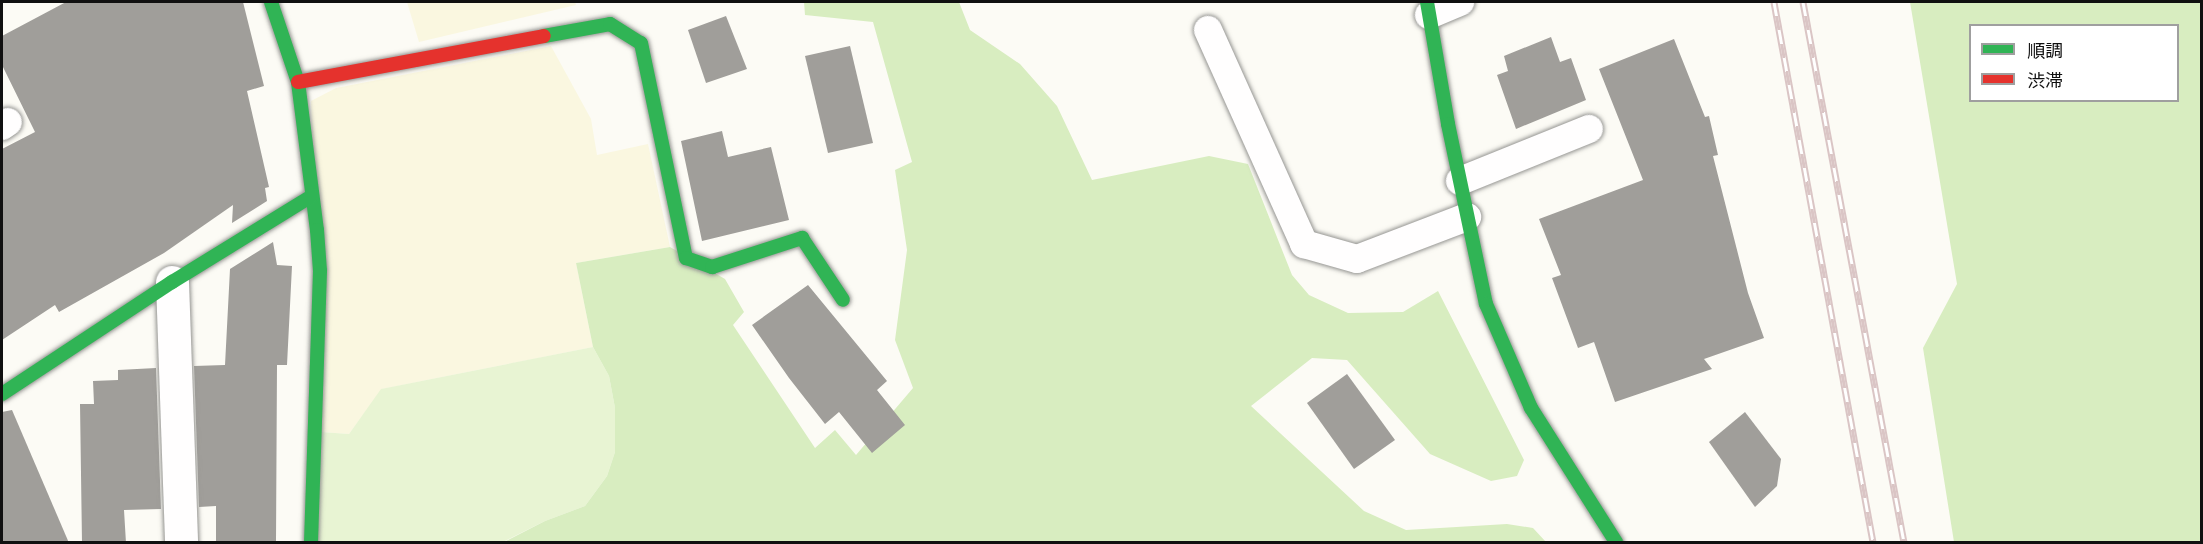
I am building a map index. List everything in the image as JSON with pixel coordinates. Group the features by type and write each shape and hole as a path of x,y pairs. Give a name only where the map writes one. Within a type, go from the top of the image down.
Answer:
{"street":[{"path":"271,2 298,82 320,271 311,543"},
{"path":"1428,8 1467,217 1486,304 1531,408 1608,539"},
{"path":"298,82 610,24 641,43 687,258 712,267 802,238 843,300"},
{"path":"2,394 172,282 312,196"},
{"path":"172,282 181,543"}],"lane":[{"path":"1428,8 1460,2"},
{"path":"1208,30 1304,244 1357,260 1467,217"},
{"path":"1460,181 1589,129"}],"shaded area":[{"path":"407,2 575,2 576,5 419,42"},
{"path":"551,46 591,119 597,155 648,144 670,247 576,263 593,347 382,389 349,434 321,432 311,101 336,88"}],"green space":[{"path":"804,2 959,2 970,30 1020,64 1057,106 1092,180 1209,156 1248,164 1292,275 1309,295 1348,313 1403,312 1438,291 1524,460 1517,476 1491,481 1430,454 1347,360 1312,358 1251,406 1364,511 1406,530 1507,524 1533,528 1546,542 504,542 545,521 585,506 607,476 615,452 615,408 609,376 593,347 576,263 670,247 725,279 744,312 733,325 815,448 835,430 856,455 913,388 895,340 907,250 895,170 912,162 873,22 805,15"},
{"path":"1910,2 2201,2 2201,542 1954,542 1923,348 1957,284"},
{"path":"593,347 609,376 615,408 615,452 607,476 585,506 545,521 503,542 317,542 321,432 349,434 381,389"}],"building":[{"path":"66,2 243,2 264,86 247,91 269,187 265,188 267,201 232,223 233,205 164,253 59,312 55,305 2,340 2,149 35,132 2,65 2,36"},
{"path":"726,16 747,69 706,83 688,30"},
{"path":"1551,37 1560,62 1571,58 1586,100 1516,129 1497,75 1508,71 1504,56"},
{"path":"1674,39 1705,117 1709,116 1718,155 1713,156 1748,293 1764,338 1704,359 1712,369 1615,402 1594,342 1578,348 1552,278 1561,275 1539,219 1643,180 1599,69"},
{"path":"850,46 873,143 828,153 805,56"},
{"path":"722,131 728,157 771,147 789,220 702,241 681,141"},
{"path":"273,242 277,265 292,266 287,365 277,365 276,543 216,543 216,506 199,507 194,366 225,365 230,269"},
{"path":"808,285 887,381 877,390 905,425 872,453 839,412 825,424 752,325"},
{"path":"156,368 161,509 124,510 126,543 82,543 80,404 94,404 93,381 118,380 118,370"},
{"path":"1347,374 1395,440 1354,469 1307,403"},
{"path":"12,410 69,543 2,543 2,412"},
{"path":"1745,412 1781,459 1777,486 1755,507 1709,442"}],"railway":[{"path":"1774,2 1873,542"},
{"path":"1803,2 1904,542"}],"traffic: fast":[{"path":"271,2 298,82 317,230 320,271 311,542"},
{"path":"1427,2 1448,124 1486,304 1531,408 1616,542"},
{"path":"544,36 610,24 641,43 686,258 712,267 802,238 843,300"},
{"path":"2,394 172,282 312,196"}],"traffic: jam":[{"path":"298,82 544,36"}]}
